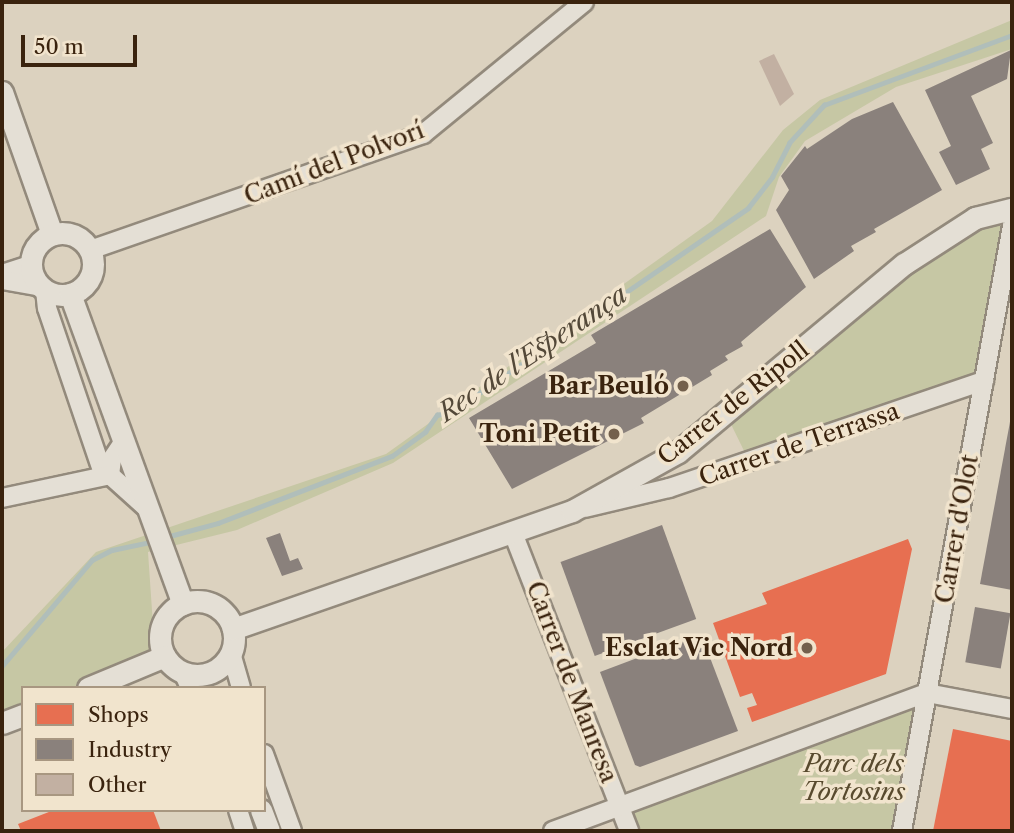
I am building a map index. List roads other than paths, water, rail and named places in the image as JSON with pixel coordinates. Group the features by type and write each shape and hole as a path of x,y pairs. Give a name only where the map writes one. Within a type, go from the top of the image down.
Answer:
{"street":[{"name":"Camí del Polvorí","path":"90,250 423,134 584,2"},
{"path":"2,92 52,234"},
{"name":"Carrer de Ripoll","path":"233,629 572,511 678,452 904,264 975,218 1012,209"},
{"name":"Carrer d'Olot","path":"902,831 1012,226"},
{"path":"2,280 43,289 70,294 88,282 93,261 90,250 74,235 52,234 35,248 30,265 43,289 47,308 107,476 152,512"},
{"path":"2,274 30,265"},
{"path":"70,294 152,512 183,604"},
{"name":"Carrer de Terrassa","path":"572,511 669,488 984,381"},
{"path":"107,476 111,460 124,441"},
{"path":"2,498 107,476"},
{"name":"Carrer de Manresa","path":"513,533 629,831"},
{"path":"231,653 213,680 187,680 165,656 162,626 183,604 210,604 227,616 233,629 231,653 240,686"},
{"path":"93,686 165,656"},
{"path":"553,831 927,693 1012,709"},
{"path":"2,723 21,716"},
{"path":"266,760 292,831"},
{"path":"239,812 245,831"},
{"path":"262,812 269,831"}],"waterway":[{"name":"Rec de l'Esperança","path":"166,537 218,523 392,456 425,432 437,415 453,411 748,208 772,177 789,143 824,105 1012,35"},
{"name":"Rec de l'Esperança","path":"2,666 92,560 112,550 155,541"}],"place":[{"name":"Bar Beuló","path":"683,386"},
{"name":"Toni Petit","path":"614,434"},
{"name":"Esclat Vic Nord","path":"807,648"}],"park label":[{"name":"Parc dels Tortosins","path":"854,778"}]}
